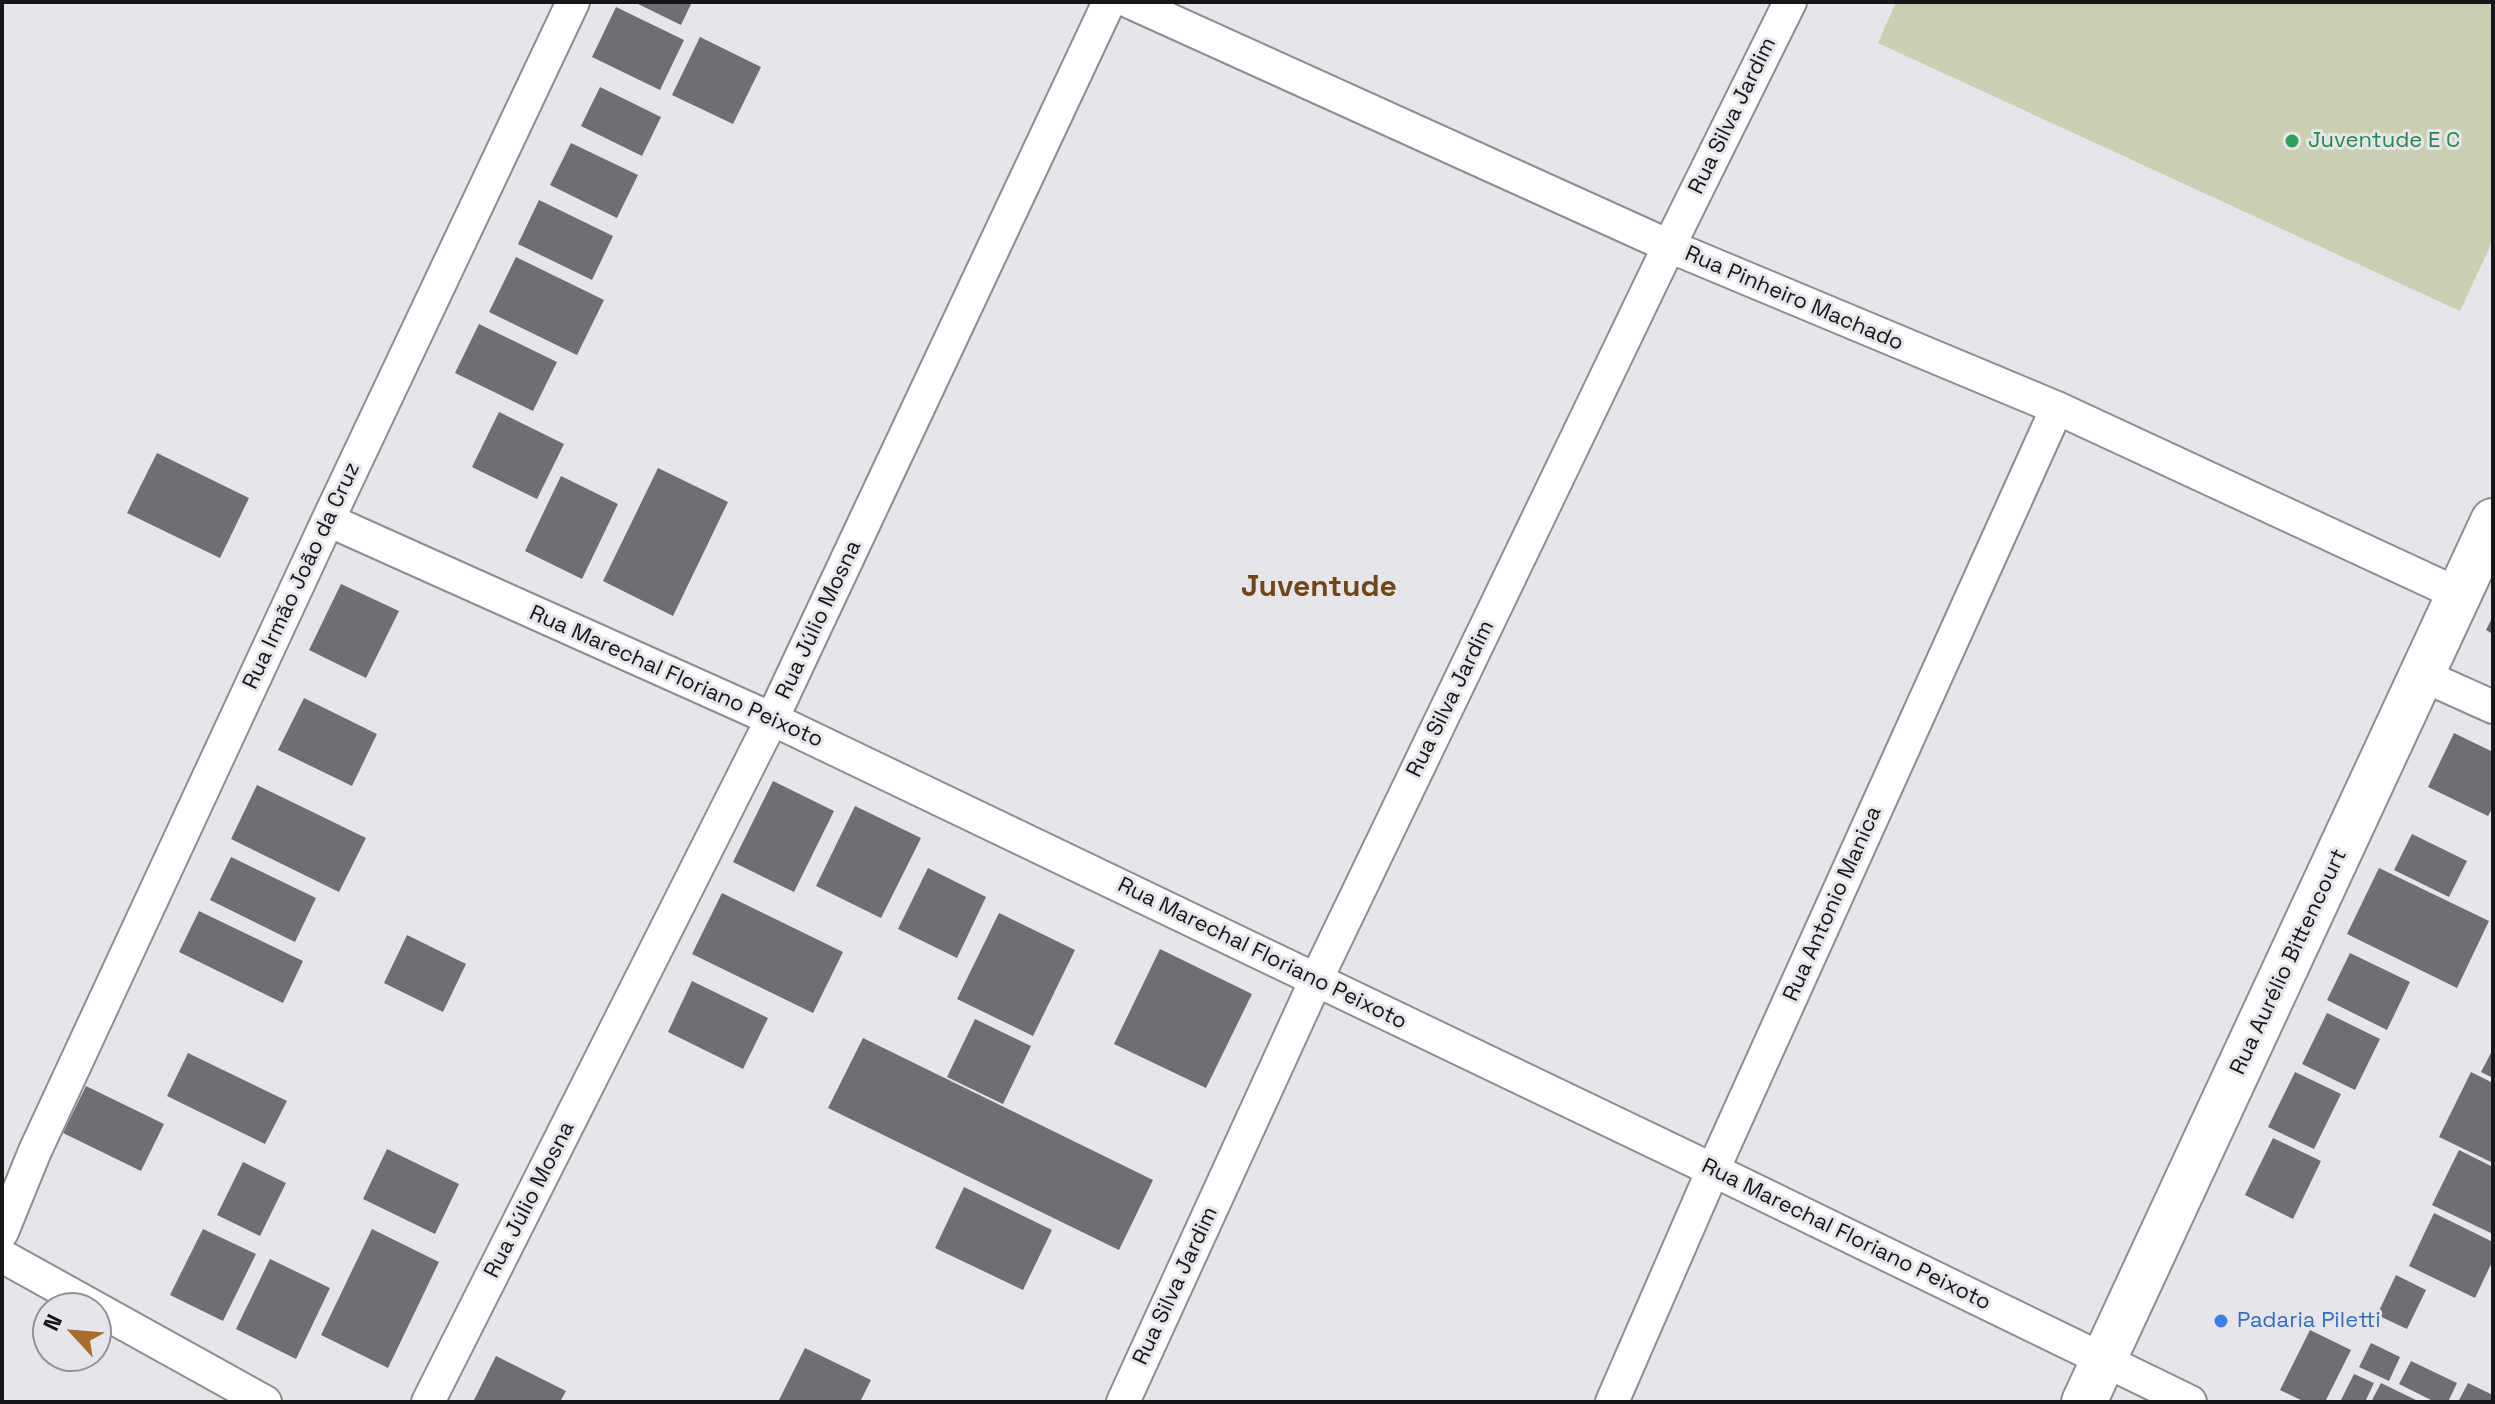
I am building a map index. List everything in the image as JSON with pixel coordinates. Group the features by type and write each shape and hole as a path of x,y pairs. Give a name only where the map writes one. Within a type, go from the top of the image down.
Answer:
{"street":[{"name":"Rua Irmão João da Cruz","path":"2,1232 35,1151 573,2"},
{"name":"Rua Júlio Mosna","path":"428,1402 772,719 1109,2"},
{"name":"Rua Pinheiro Machado","path":"1130,2 1669,246 2057,408 2458,594"},
{"name":"Rua Silva Jardim","path":"1123,1402 1316,980 1669,246 1790,2"},
{"name":"Rua Antonio Manica","path":"1612,1402 1713,1170 2057,408"},
{"name":"Rua Marechal Floriano Peixoto","path":"328,520 772,719 2190,1402"},
{"name":"Rua Aurélio Bittencourt","path":"2084,1402 2493,521"},
{"path":"2422,675 2493,707"},
{"path":"2,1256 265,1402"}],"green space":[{"name":"Juventude E C","path":"1896,2 2493,2 2493,240 2460,311 1878,43"}],"building":[{"path":"634,2 692,2 681,25"},
{"path":"616,7 684,40 660,90 592,57"},
{"path":"700,37 761,67 733,124 672,95"},
{"path":"600,87 661,117 642,156 581,126"},
{"path":"571,143 638,175 617,218 550,185"},
{"path":"539,200 613,236 592,280 518,244"},
{"path":"516,257 604,300 577,355 489,312"},
{"path":"479,324 557,362 533,411 455,373"},
{"path":"499,412 564,444 537,499 472,467"},
{"path":"157,453 249,498 220,558 127,513"},
{"path":"658,468 728,502 673,616 603,581"},
{"path":"561,476 618,504 582,579 525,551"},
{"path":"341,584 399,611 366,678 309,650"},
{"path":"2493,616 2493,634 2486,630"},
{"path":"304,698 377,734 352,786 278,750"},
{"path":"2454,733 2493,752 2493,807 2488,816 2428,787"},
{"path":"773,781 834,811 794,892 733,862"},
{"path":"257,785 366,838 339,892 231,839"},
{"path":"855,806 921,838 881,918 816,886"},
{"path":"2412,834 2467,861 2449,897 2394,870"},
{"path":"231,857 316,898 295,942 210,900"},
{"path":"928,868 986,897 957,958 898,929"},
{"path":"2379,868 2489,921 2457,988 2347,934"},
{"path":"722,893 843,952 813,1013 692,954"},
{"path":"199,911 303,961 283,1003 179,952"},
{"path":"999,913 1075,950 1033,1036 957,999"},
{"path":"407,935 466,964 443,1012 384,983"},
{"path":"1160,949 1252,994 1206,1088 1114,1044"},
{"path":"2350,953 2410,982 2387,1030 2327,1000"},
{"path":"692,981 768,1018 743,1069 668,1032"},
{"path":"2327,1013 2380,1039 2355,1090 2302,1064"},
{"path":"975,1019 1031,1046 1003,1104 947,1077"},
{"path":"863,1038 1153,1180 1119,1250 828,1108"},
{"path":"2493,1049 2493,1078 2481,1072"},
{"path":"188,1053 287,1101 265,1144 167,1096"},
{"path":"2295,1072 2341,1094 2314,1149 2268,1127"},
{"path":"2471,1072 2493,1083 2493,1163 2439,1137"},
{"path":"86,1086 164,1124 141,1171 63,1133"},
{"path":"2273,1138 2321,1161 2293,1219 2245,1195"},
{"path":"387,1149 459,1184 435,1234 363,1199"},
{"path":"2459,1150 2493,1167 2493,1234 2432,1205"},
{"path":"243,1162 286,1183 260,1236 217,1215"},
{"path":"964,1187 1052,1230 1023,1290 935,1248"},
{"path":"2434,1213 2493,1242 2493,1260 2475,1298 2409,1266"},
{"path":"203,1229 256,1254 223,1321 170,1295"},
{"path":"372,1229 439,1262 388,1368 321,1335"},
{"path":"270,1259 330,1288 296,1359 236,1329"},
{"path":"2396,1275 2426,1290 2407,1329 2377,1315"},
{"path":"2310,1330 2351,1350 2325,1402 2305,1402 2280,1390"},
{"path":"2371,1343 2400,1357 2389,1381 2359,1367"},
{"path":"805,1348 871,1380 860,1402 779,1400"},
{"path":"496,1356 566,1391 560,1402 473,1402"},
{"path":"2411,1361 2457,1383 2448,1402 2435,1402 2399,1384"},
{"path":"2354,1374 2374,1383 2365,1402 2340,1402"},
{"path":"2381,1383 2420,1402 2371,1402"},
{"path":"2468,1383 2493,1395 2493,1402 2458,1402"}],"place":[{"name":"Juventude E C","path":"2292,141"},
{"name":"Padaria Piletti","path":"2221,1321"}],"district":[{"name":"Juventude","path":"1319,588"}]}
